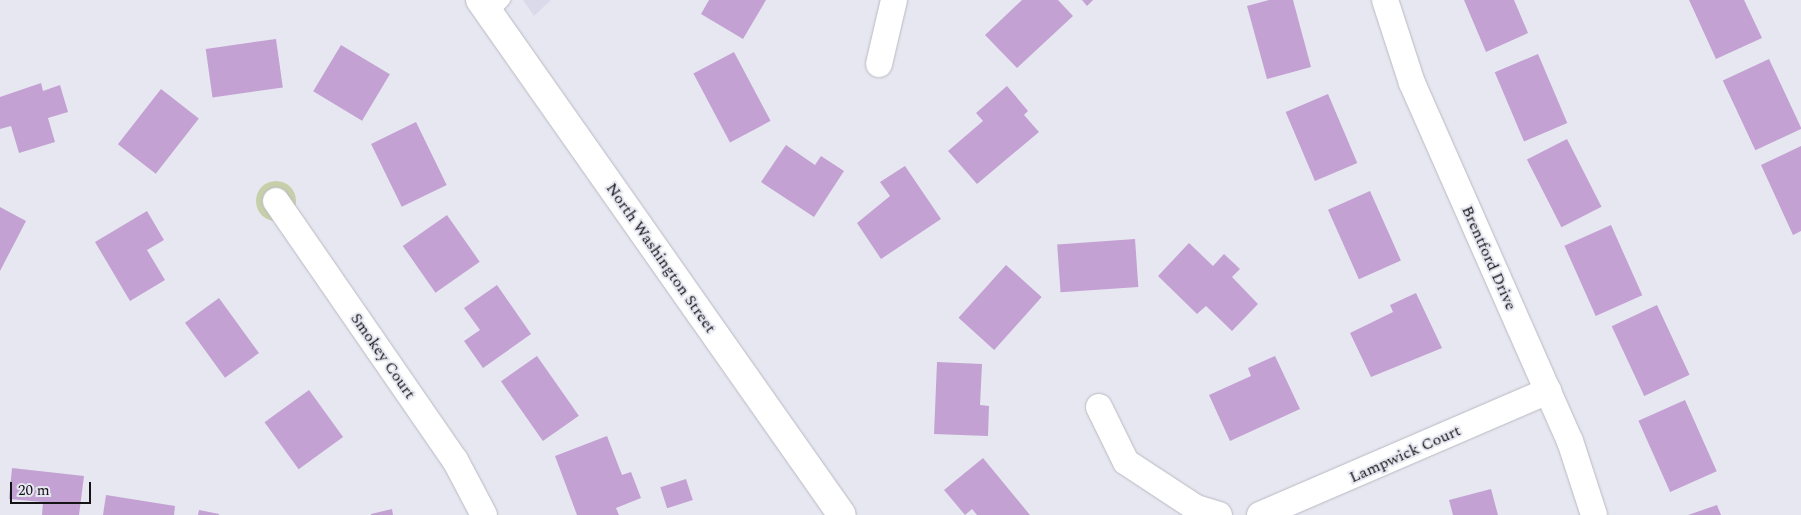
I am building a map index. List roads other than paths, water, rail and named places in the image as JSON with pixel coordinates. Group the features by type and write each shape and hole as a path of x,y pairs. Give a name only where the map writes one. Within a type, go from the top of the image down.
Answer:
{"main road":[{"name":"North Washington Street","path":"491,5 842,515"}],"street":[{"path":"879,64 894,0"},
{"name":"Brentford Drive","path":"1385,0 1412,82 1548,391 1594,515"},
{"name":"Smokey Court","path":"276,201 455,460 484,515"},
{"name":"Lampwick Court","path":"1260,515 1548,391"},
{"path":"1099,407 1126,462 1196,508 1219,515"}]}
